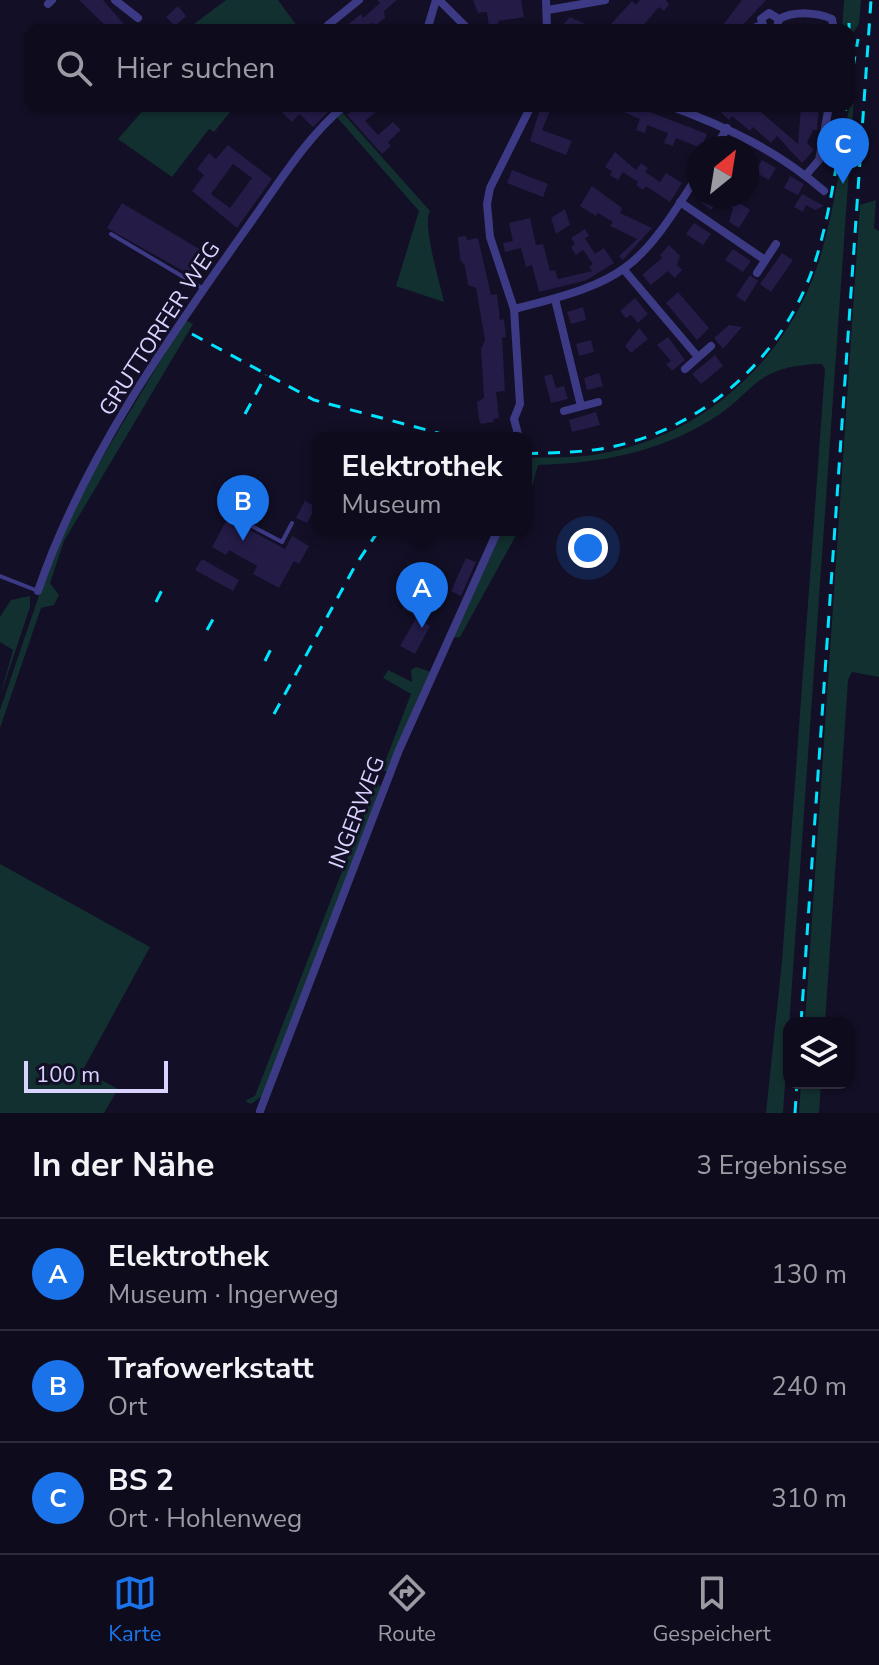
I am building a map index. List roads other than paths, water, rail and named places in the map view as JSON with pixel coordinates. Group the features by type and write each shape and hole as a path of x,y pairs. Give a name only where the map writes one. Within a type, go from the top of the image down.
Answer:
{"street":[{"path":"115,0 138,18"},
{"path":"329,24 359,0"},
{"path":"429,24 438,0 461,24"},
{"path":"546,0 547,24"},
{"path":"548,10 605,0"},
{"path":"778,24 779,19 790,13 827,16 833,24"},
{"path":"764,24 767,14 774,14 779,19"},
{"name":"GRUTTORFER WEG","path":"38,591 76,494 204,290 305,144 338,112"},
{"path":"517,432 514,419 520,404 514,309 490,237 487,204 490,188 528,112"},
{"path":"686,112 727,128 787,161 824,191"},
{"path":"806,175 819,160 828,112"},
{"path":"722,136 727,128"},
{"path":"514,309 590,289 625,271 644,254 687,191"},
{"path":"680,202 765,260"},
{"path":"757,273 776,244"},
{"path":"625,271 698,357"},
{"path":"555,299 581,406"},
{"path":"685,369 711,346"},
{"path":"564,411 598,402"},
{"name":"INGERWEG","path":"260,1111 399,750 495,536"}],"lane":[{"path":"111,234 204,290"},
{"path":"246,523 282,542 292,523"},
{"path":"0,576 38,591"}],"railway":[{"path":"801,1017 871,0"},
{"path":"855,56 858,39"},
{"path":"532,454 600,449 646,437 679,423 710,404 738,382 763,356 802,296 815,262 845,112"},
{"path":"192,334 314,400 434,432"},
{"path":"245,414 266,375"},
{"path":"274,714 355,566 375,536"},
{"path":"156,602 165,584"},
{"path":"207,630 217,612"},
{"path":"265,661 274,643"},
{"path":"795,1113 797,1089"}],"place":[{"name":"BS 2","path":"843,184"},
{"name":"Trafowerkstatt","path":"243,541"},
{"name":"Elektrothek","path":"422,628"}]}
